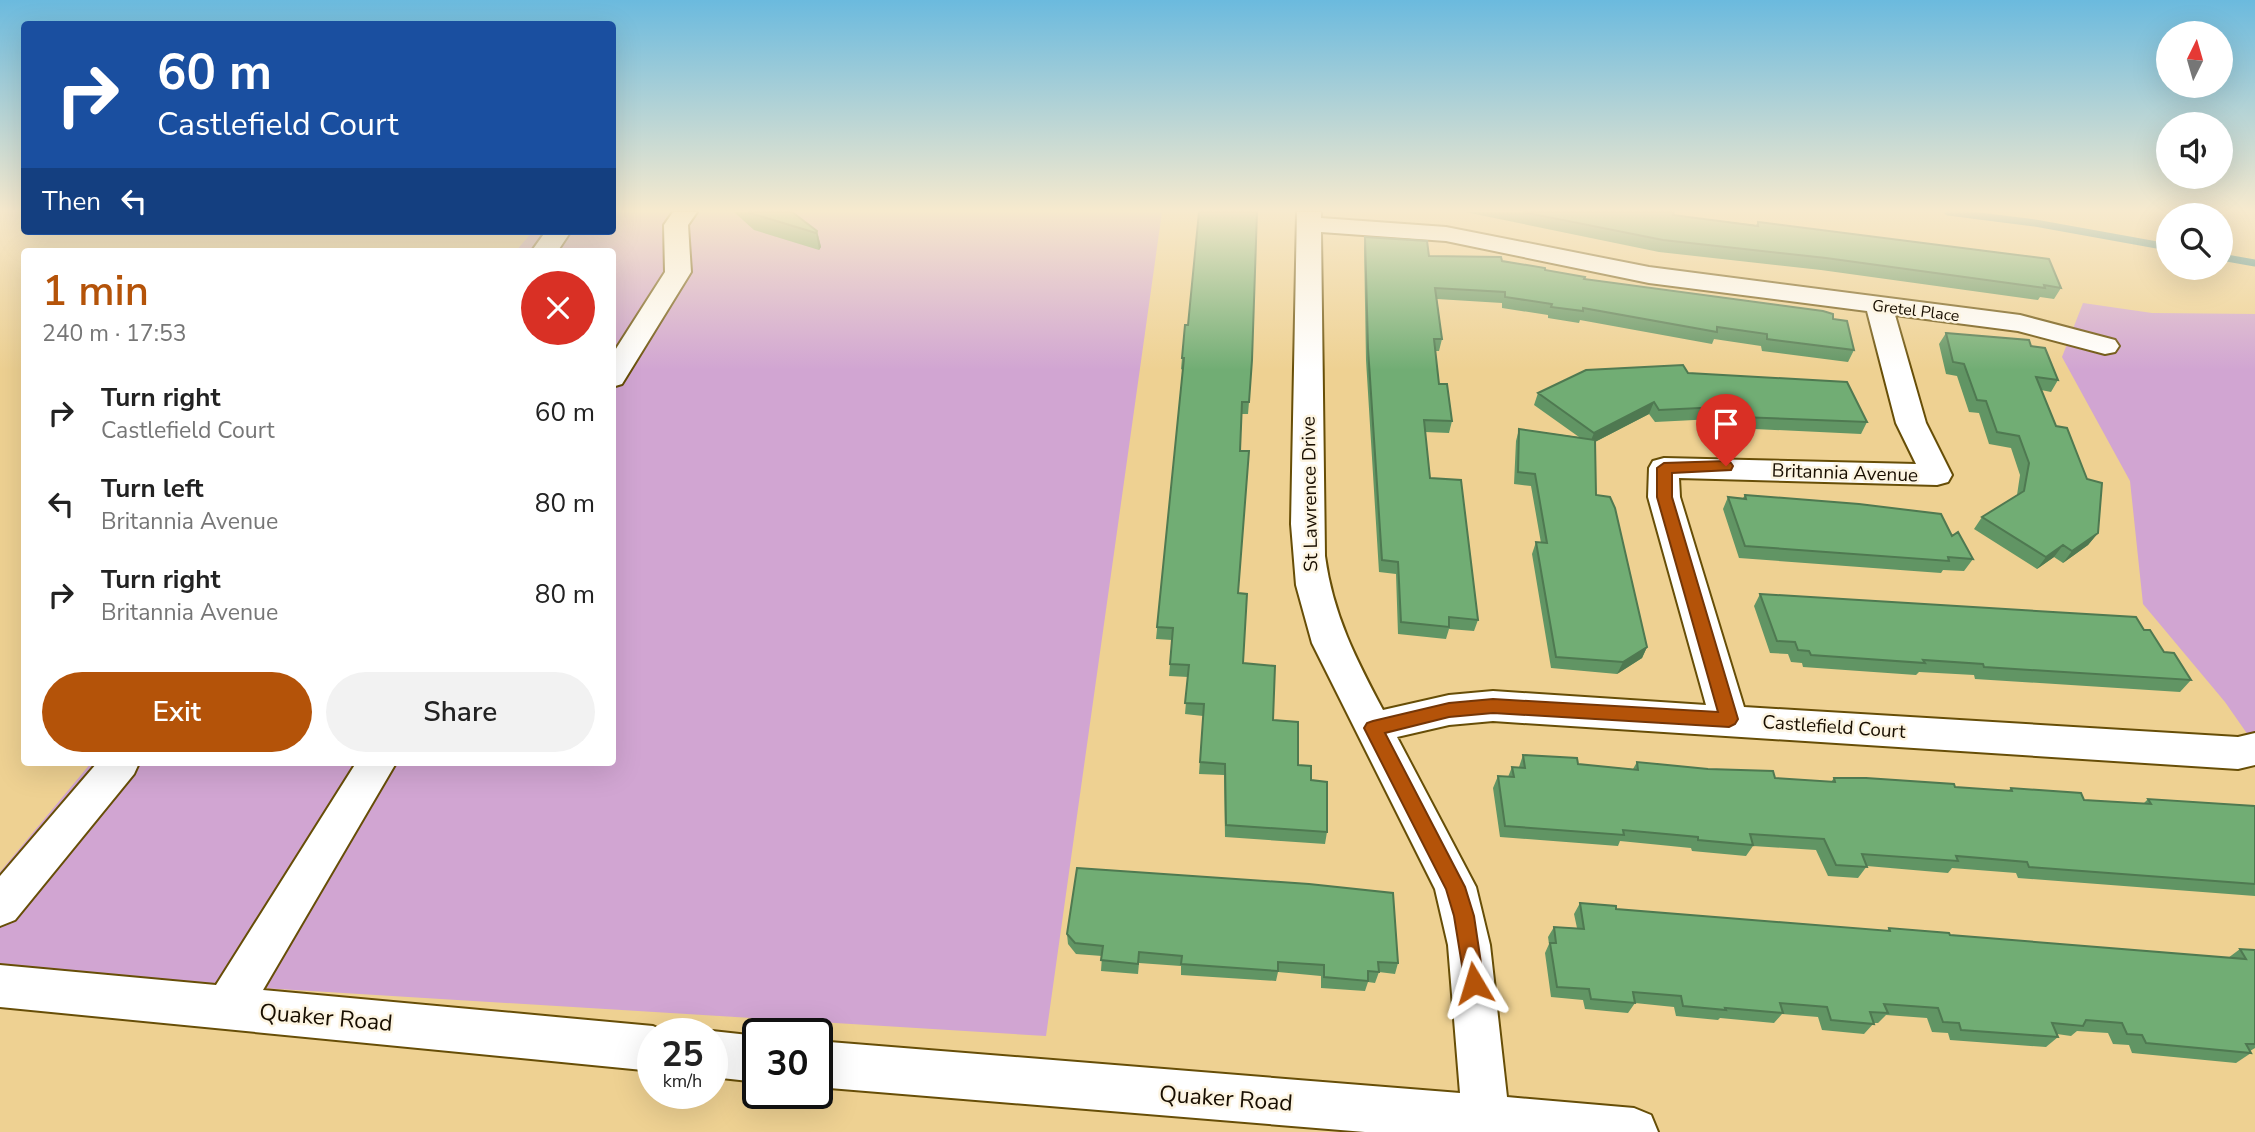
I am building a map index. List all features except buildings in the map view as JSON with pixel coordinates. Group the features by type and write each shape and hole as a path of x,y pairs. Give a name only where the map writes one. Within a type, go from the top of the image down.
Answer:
{"street":[{"path":"616,372 678,272 678,265"},
{"name":"St Lawrence Drive","path":"1309,265 1308,565 1314,600 1330,643 1455,887 1464,916 1476,1002 1486,1125"},
{"name":"Gretel Place","path":"1599,265 1649,275 2020,323 2105,346"},
{"name":"Britannia Avenue","path":"1729,719 1664,497 1664,468 1726,466 1860,474 1937,475 1911,423 1879,305"},
{"name":"Castlefield Court","path":"1373,728 1449,710 1493,706 2238,752 2255,749"},
{"path":"0,907 118,766"},
{"path":"227,1008 375,766"},
{"name":"Quaker Road","path":"0,986 637,1047"},
{"name":"Quaker Road","path":"833,1066 1486,1125 1634,1132"}],"shaded area":[{"path":"616,265 1155,265 1046,1036 833,1023 833,1018 752,1018 0,972 0,872 88,766 616,766"},
{"path":"2083,303 2152,313 2255,314 2255,745 2225,702 2143,604 2130,481 2062,357"}],"route":[{"path":"1474,983 1464,916 1455,887 1373,728 1449,710 1493,706 1729,719 1664,497 1664,468 1726,466"}]}
